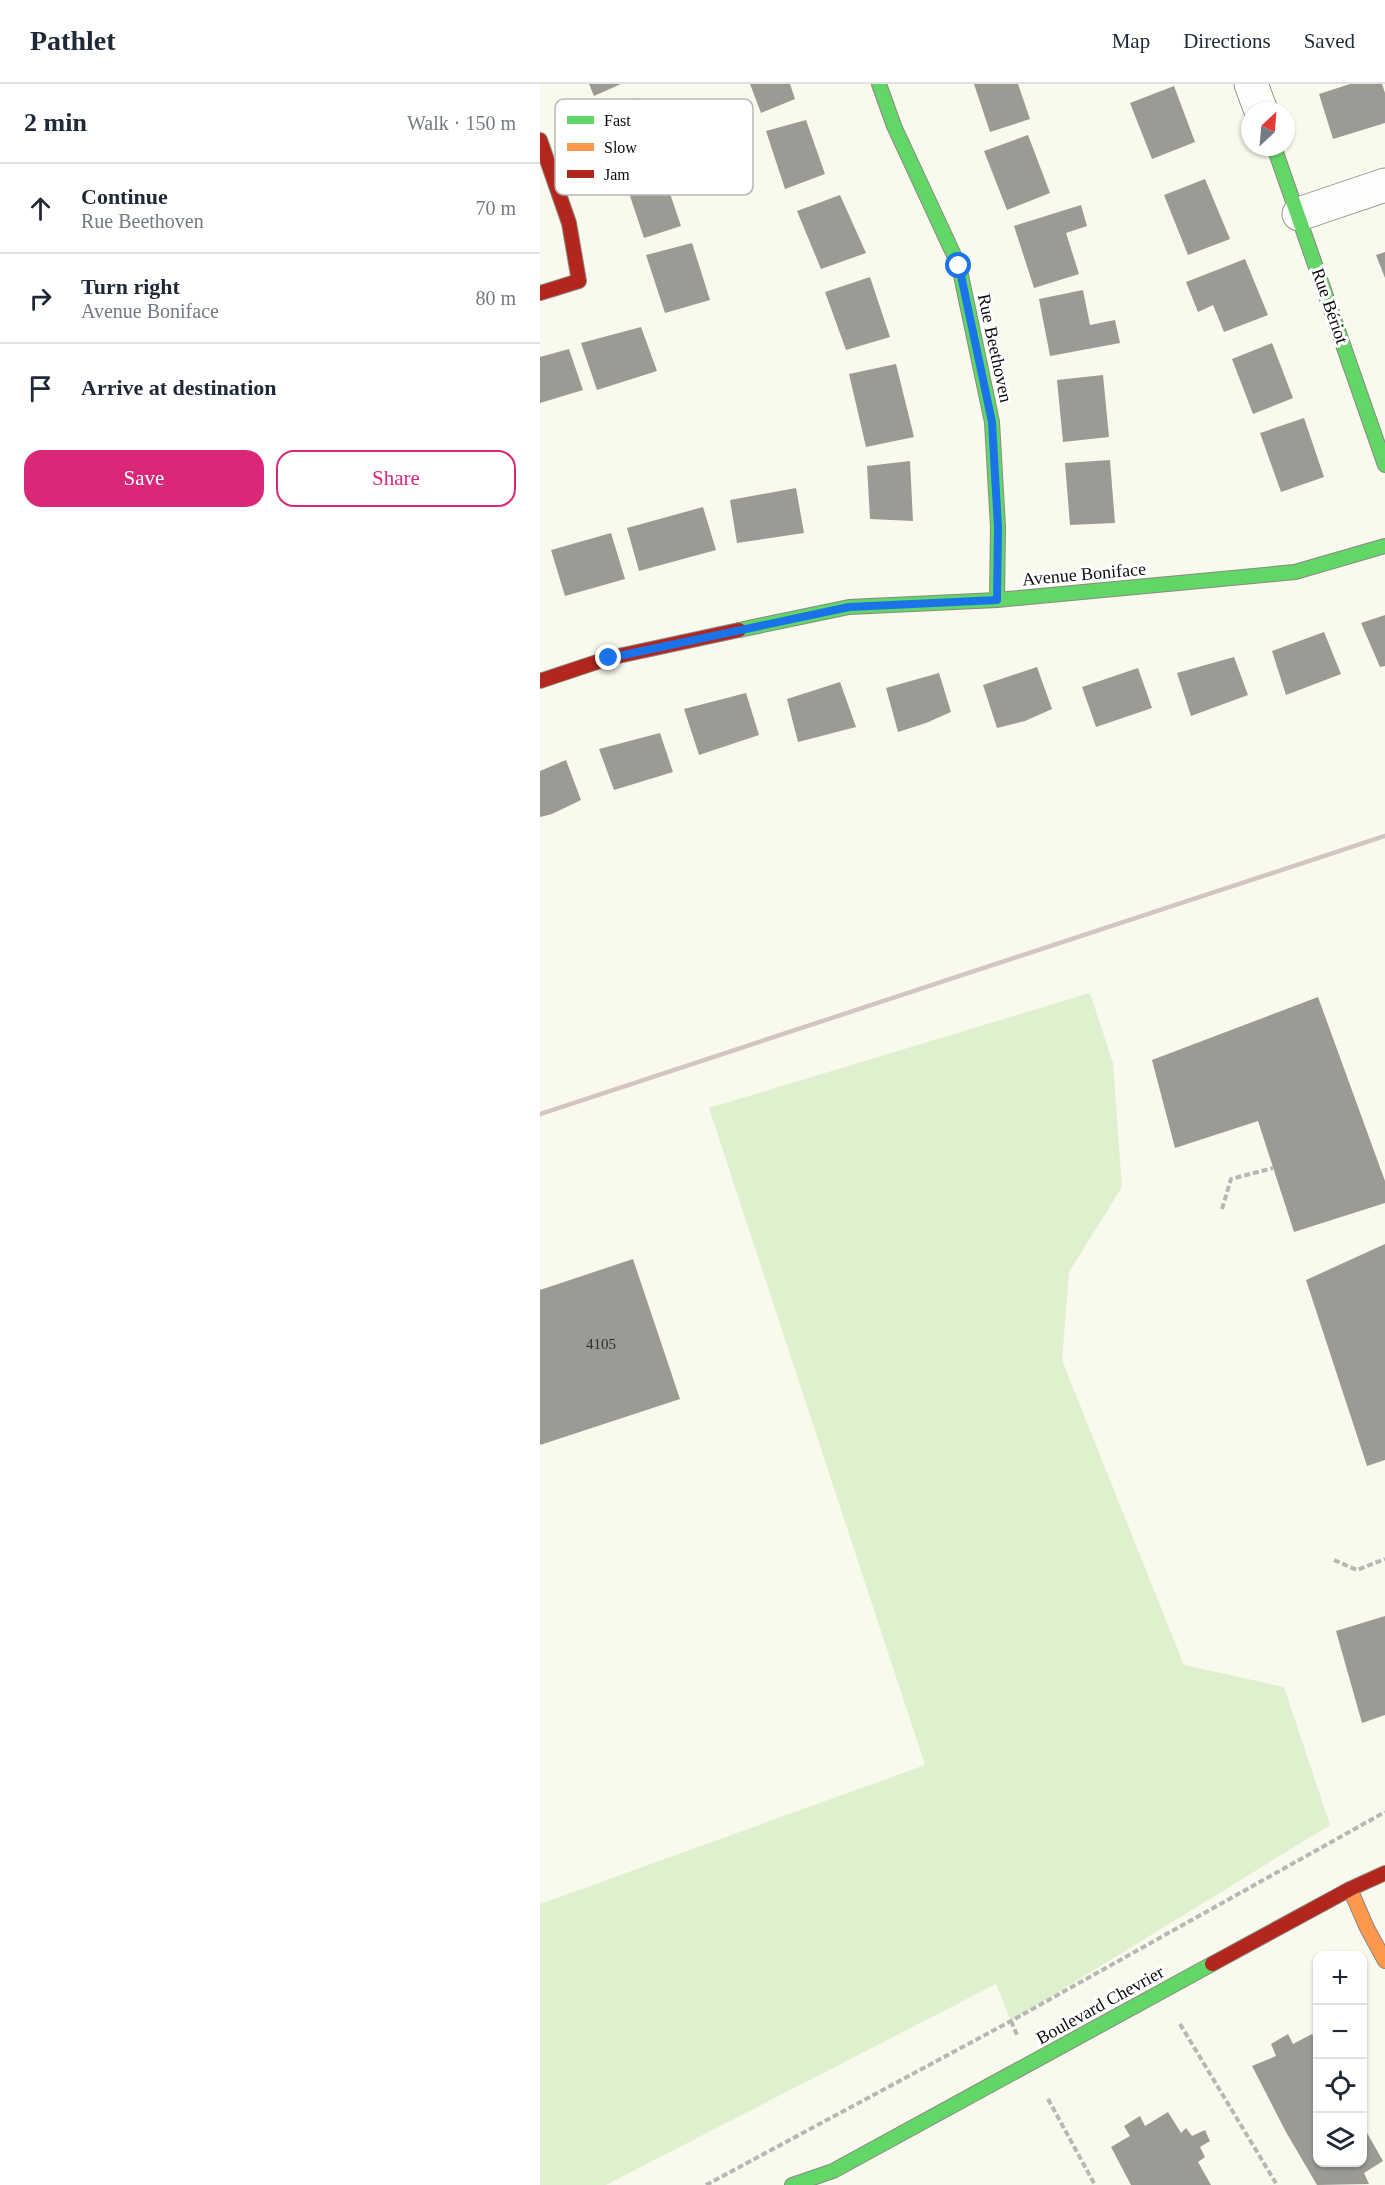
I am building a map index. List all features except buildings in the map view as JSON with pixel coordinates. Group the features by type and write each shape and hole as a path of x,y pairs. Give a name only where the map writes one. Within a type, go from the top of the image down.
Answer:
{"street":[{"name":"Rue Beethoven","path":"879,84 894,126 959,266 992,422 998,527 997,600"},
{"path":"1251,84 1258,102"},
{"path":"540,140 555,183"},
{"name":"Rue Bériot","path":"1277,156 1385,465"},
{"path":"1299,214 1385,184"},
{"path":"540,293 579,281 569,223 559,195"},
{"name":"Avenue Boniface","path":"540,681 609,658 849,607 997,600 1295,572 1385,546"},
{"name":"Boulevard Chevrier","path":"792,2185 833,2171 1350,1889 1385,1873"},
{"path":"1350,1889 1385,1961"},
{"name":"Boulevard Chevrier","path":"819,2185 833,2171"}],"path":[{"path":"1221,1209 1231,1179 1273,1168"},
{"path":"1334,1560 1358,1570 1385,1559"},
{"path":"706,2185 1011,2021 1385,1812"},
{"path":"1180,2024 1277,2185"},
{"path":"1048,2098 1095,2185"}],"green space":[{"path":"1090,993 1113,1063 1122,1187 1069,1272 1062,1360 1184,1665 1284,1687 1330,1825 1011,2021 996,1984 606,2185 540,2185 540,1904 925,1765 709,1108"}],"railway":[{"path":"540,1114 1385,836"}],"traffic: fast":[{"path":"879,84 894,126 959,266 992,422 998,527 997,600"},
{"path":"1277,156 1385,465"},
{"path":"739,630 849,607 997,600 1295,572 1385,546"},
{"path":"792,2185 833,2171 1212,1964"}],"traffic: slow":[{"path":"1350,1889 1385,1961"}],"traffic: jam":[{"path":"540,140 555,183"},
{"path":"540,293 579,281 569,223 559,195"},
{"path":"540,681 609,658 739,630"},
{"path":"1212,1964 1350,1889 1385,1873"}],"route":[{"path":"609,658 849,607 997,600 998,527 992,422 959,266"}]}
